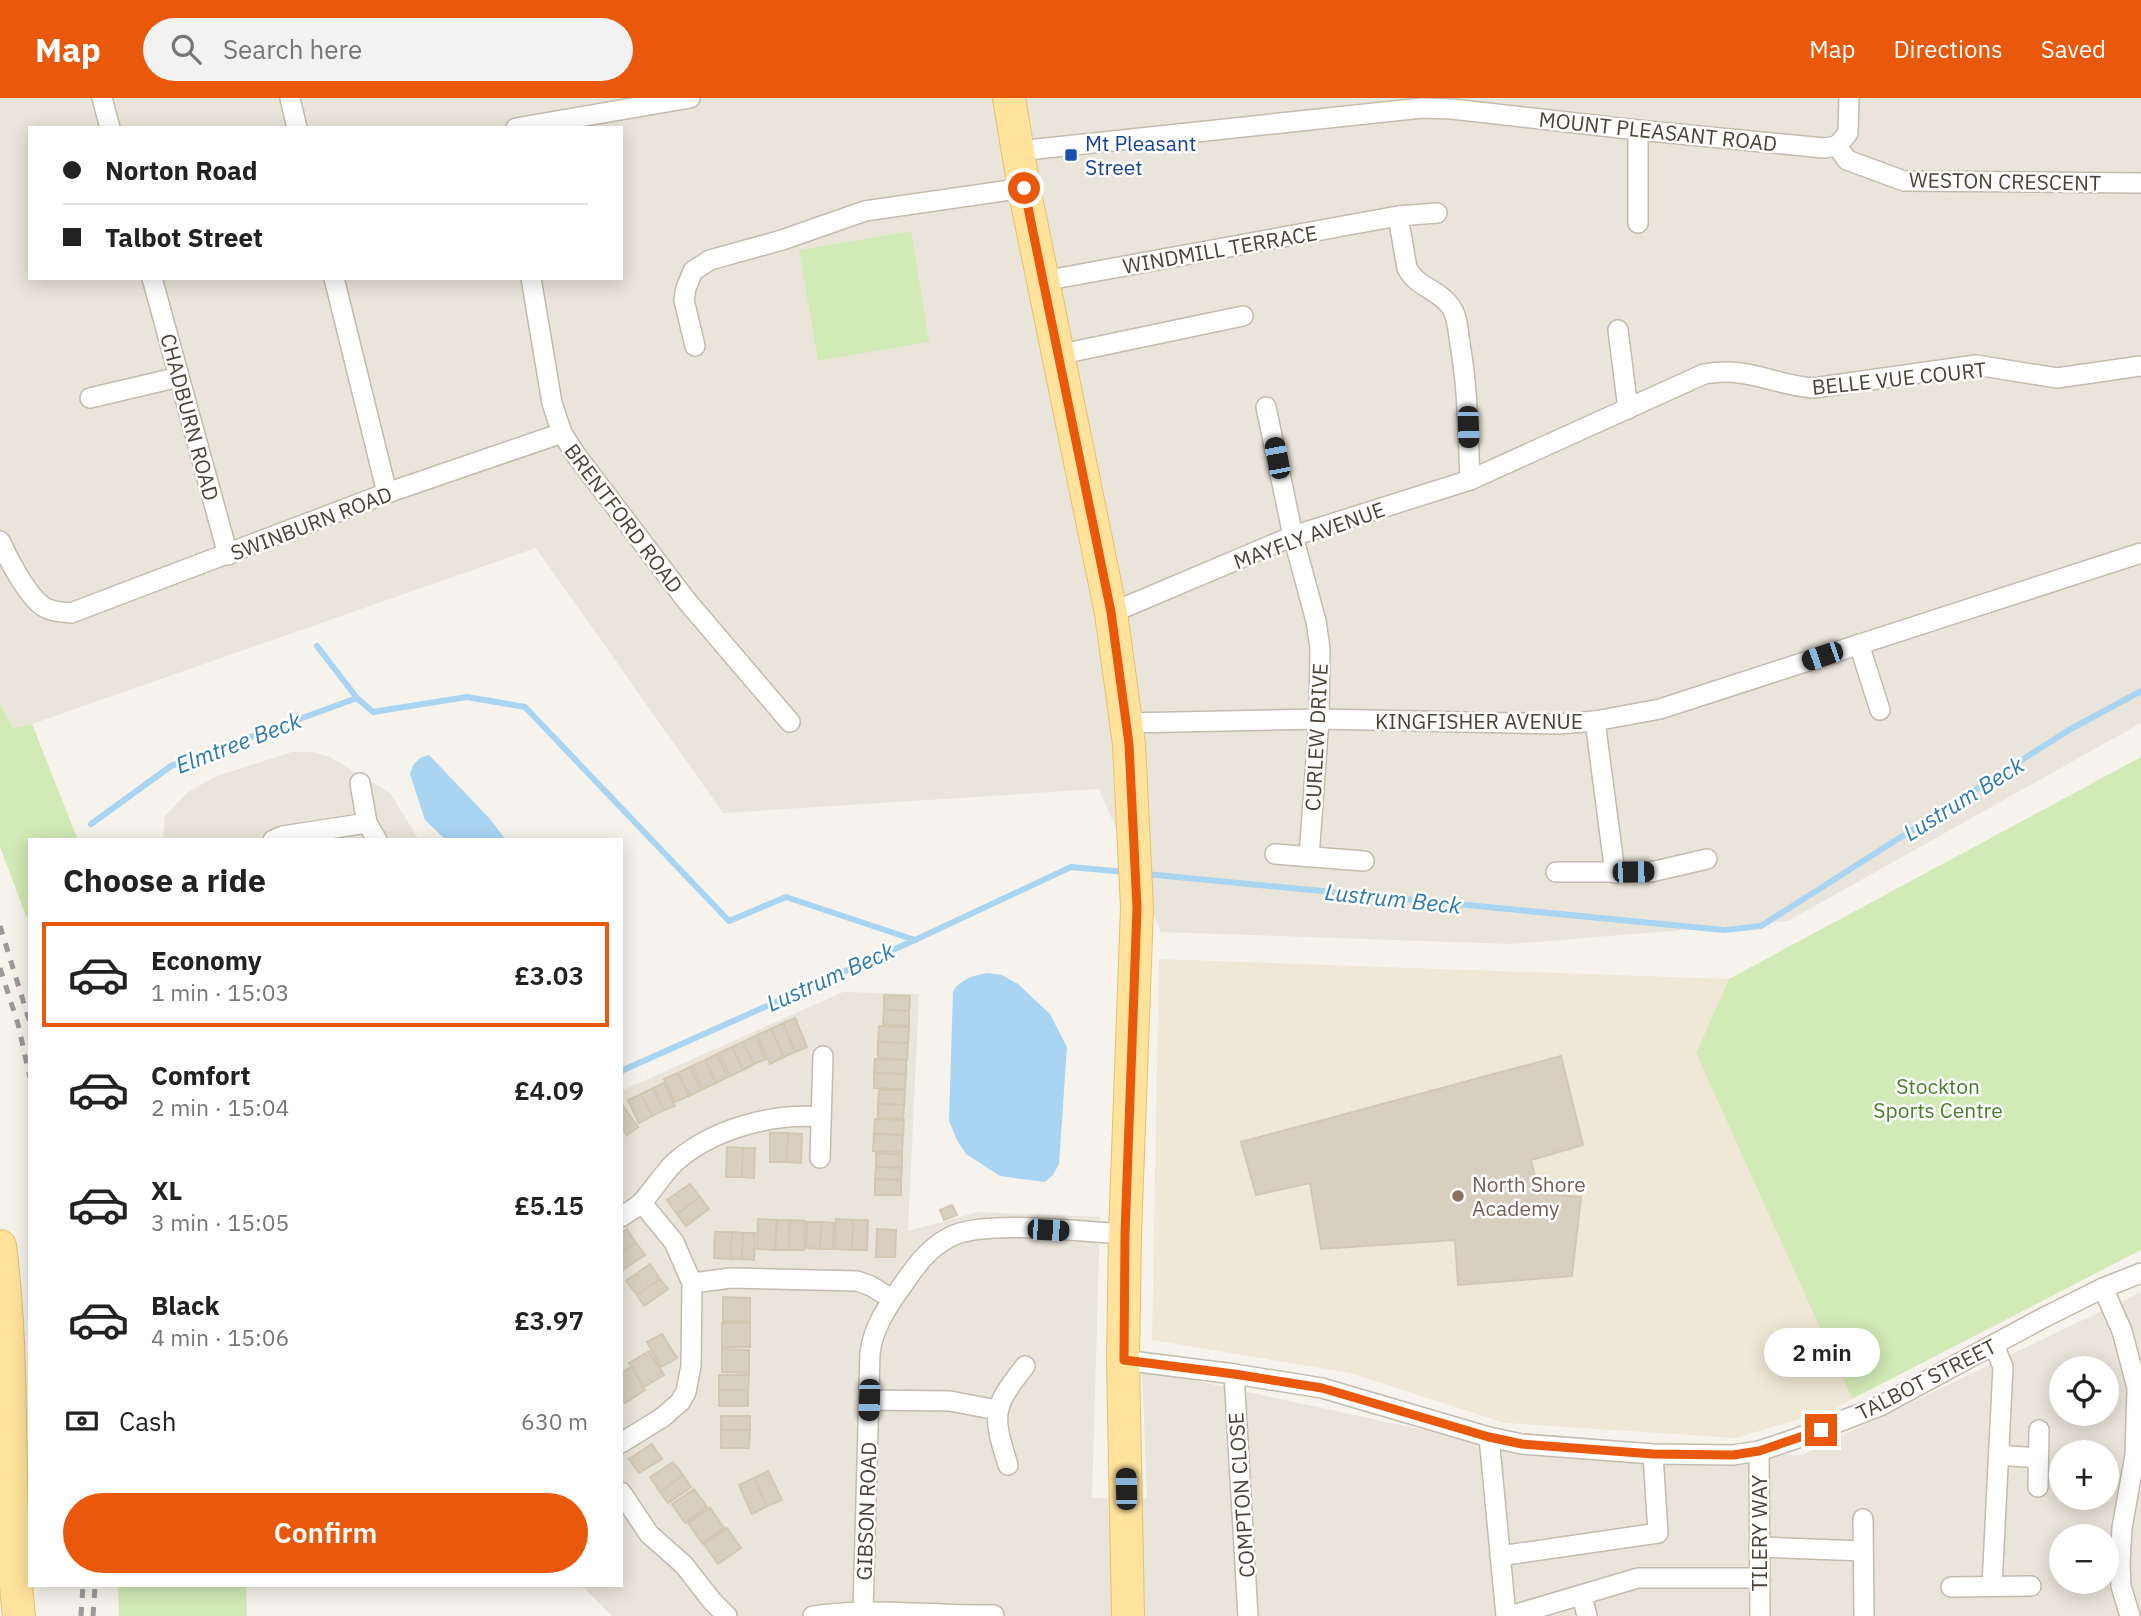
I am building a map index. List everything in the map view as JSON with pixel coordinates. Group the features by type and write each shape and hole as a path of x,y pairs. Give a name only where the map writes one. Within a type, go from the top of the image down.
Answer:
{"main road":[{"path":"1009,98 1057,355 1111,612 1127,723 1135,867 1125,1234 1128,1616"},
{"path":"0,1246 10,1392 13,1566 19,1616"}],"street":[{"path":"103,98 110,126"},
{"path":"290,98 297,126"},
{"path":"528,126 690,98"},
{"path":"1837,146 1848,133 1849,98"},
{"name":"MOUNT PLEASANT ROAD","path":"1018,151 1422,103 1452,109 1638,130 1824,148 1837,146"},
{"path":"1638,130 1639,223"},
{"name":"WESTON CRESCENT","path":"1837,146 1847,160 1904,181 2141,183"},
{"path":"695,346 684,300 686,288 694,271 710,260 782,240 865,211 1024,188"},
{"name":"WINDMILL TERRACE","path":"1043,281 1398,216 1437,213"},
{"path":"1398,216 1407,268 1411,276 1443,297 1456,317 1466,375 1470,480"},
{"name":"CHADBURN ROAD","path":"153,280 228,555"},
{"path":"334,280 387,493"},
{"name":"BRENTFORD ROAD","path":"531,280 552,403 562,433 576,456 786,727 804,707"},
{"path":"1057,355 1243,316"},
{"path":"1618,330 1628,409"},
{"name":"BELLE VUE COURT","path":"1470,480 1690,380 1717,372 1755,374 1798,387 1813,388 1976,365 2057,378 2141,366"},
{"path":"90,398 179,377"},
{"name":"CURLEW DRIVE","path":"1266,407 1320,648 1320,719 1309,857"},
{"name":"SWINBURN ROAD","path":"0,541 33,597 42,606 61,612 82,610 387,493 562,433"},
{"name":"MAYFLY AVENUE","path":"1111,612 1293,536 1470,480"},
{"name":"KINGFISHER AVENUE","path":"1127,723 1320,719 1559,724 1595,721 1660,709 2141,553"},
{"path":"1859,644 1880,710"},
{"path":"1595,721 1615,873"},
{"path":"277,838 283,835 372,832 360,783"},
{"path":"1275,854 1364,861"},
{"path":"1556,872 1651,872 1707,859"},
{"path":"820,1158 823,1056"},
{"path":"623,1216 642,1203 672,1165 703,1143 764,1119 799,1115 821,1117"},
{"path":"623,1442 672,1411 686,1392 691,1366 692,1283 674,1242 642,1203"},
{"name":"GIBSON ROAD","path":"863,1612 871,1340 892,1299 929,1252 952,1236 964,1232 996,1228 1125,1234"},
{"name":"TALBOT STREET","path":"1124,1360 1322,1388 1489,1437 1522,1444 1653,1454 1733,1455 1759,1451 1870,1411 2103,1288 2141,1273"},
{"path":"692,1283 731,1278 857,1281 892,1299"},
{"path":"2103,1288 2122,1331 2137,1388 2135,1455 2122,1528 2121,1555 2121,1586 2130,1616"},
{"path":"1992,1586 2003,1367 1994,1345"},
{"path":"1007,1465 997,1427 997,1410 1007,1389 1025,1366"},
{"name":"COMPTON CLOSE","path":"1234,1374 1248,1616"},
{"path":"869,1400 950,1401 997,1410"},
{"path":"2038,1487 2039,1430"},
{"path":"1489,1437 1508,1616 1638,1578 1759,1578"},
{"name":"TILERY WAY","path":"1759,1451 1760,1616"},
{"path":"1500,1556 1658,1533 1653,1454"},
{"path":"1999,1455 2037,1458"},
{"path":"623,1495 641,1524 684,1566 727,1616"},
{"path":"1863,1519 1864,1614"},
{"path":"1759,1547 1863,1551"},
{"path":"1951,1587 2031,1586"},
{"path":"1582,1595 1587,1616"},
{"name":"GIBSON ROAD","path":"813,1616 850,1611 938,1616 994,1615"}],"shaded area":[{"path":"0,98 2141,98 2141,723 1788,921 1511,944 1161,932 1099,789 723,813 536,548 32,724 13,728 0,703"},
{"path":"292,752 312,752 330,757 390,793 418,838 163,838 165,816 188,792 217,776"},
{"name":"North Shore Academy","path":"1159,959 1729,979 1696,1053 1852,1399 1839,1407 1736,1438 1505,1423 1350,1373 1152,1340"},
{"path":"843,992 919,994 908,1231 978,1212 1100,1217 1092,1498 1147,1499 1142,1369 1493,1445 1802,1455 2141,1292 2141,1616 612,1616 583,1587 623,1587 623,1090"}],"green space":[{"path":"911,231 929,342 818,361 799,250"},
{"path":"0,703 13,728 32,724 77,838 28,838 28,922 0,847"},
{"name":"Stockton Sports Centre","path":"2141,757 2141,1250 1852,1399 1696,1053 1729,979"},
{"path":"118,1587 246,1587 247,1616 119,1616"}],"water":[{"path":"429,755 504,838 444,838 425,820 410,774 413,765 420,758"},
{"path":"987,973 1002,975 1018,984 1050,1014 1067,1047 1059,1164 1045,1182 1000,1176 966,1154 949,1121 953,991 964,980"}],"building":[{"path":"884,995 910,996 909,1011 884,1010"},
{"path":"884,1010 909,1011 909,1026 883,1024"},
{"path":"795,1018 807,1047 795,1052 783,1023"},
{"path":"783,1023 795,1052 784,1057 771,1029"},
{"path":"879,1026 909,1027 908,1043 878,1042"},
{"path":"771,1029 784,1057 770,1064 757,1035"},
{"path":"755,1036 766,1059 754,1064 743,1042"},
{"path":"743,1042 754,1064 743,1070 732,1047"},
{"path":"878,1042 908,1043 907,1060 878,1058"},
{"path":"732,1047 743,1070 730,1076 719,1053"},
{"path":"717,1054 728,1077 716,1083 705,1060"},
{"path":"1561,1056 1583,1145 1531,1160 1539,1194 1581,1197 1572,1276 1458,1285 1455,1240 1321,1249 1310,1183 1256,1195 1241,1142"},
{"path":"875,1059 906,1060 906,1074 874,1073"},
{"path":"705,1060 716,1083 703,1089 692,1066"},
{"path":"690,1067 701,1090 689,1096 678,1073"},
{"path":"678,1073 689,1096 675,1102 664,1079"},
{"path":"874,1073 906,1074 905,1089 874,1088"},
{"path":"664,1083 675,1106 664,1110 653,1088"},
{"path":"653,1088 664,1110 652,1116 641,1094"},
{"path":"879,1090 905,1090 904,1105 878,1104"},
{"path":"641,1094 652,1116 639,1123 628,1100"},
{"path":"878,1104 904,1105 903,1119 878,1118"},
{"path":"623,1106 638,1127 627,1135 623,1130"},
{"path":"875,1119 904,1120 903,1135 874,1134"},
{"path":"770,1133 788,1133 787,1162 770,1162"},
{"path":"788,1133 802,1134 801,1163 787,1162"},
{"path":"874,1134 903,1135 902,1152 873,1151"},
{"path":"727,1147 743,1148 742,1177 726,1177"},
{"path":"743,1148 755,1148 754,1178 742,1177"},
{"path":"876,1153 902,1154 902,1168 876,1167"},
{"path":"876,1167 902,1168 901,1180 875,1179"},
{"path":"875,1179 901,1180 901,1195 875,1195"},
{"path":"690,1184 700,1197 677,1214 667,1200"},
{"path":"700,1197 709,1209 686,1226 677,1214"},
{"path":"952,1205 957,1215 944,1220 940,1210"},
{"path":"758,1219 777,1220 775,1250 757,1249"},
{"path":"836,1219 853,1220 852,1250 835,1249"},
{"path":"777,1220 790,1220 789,1250 775,1250"},
{"path":"790,1220 805,1221 804,1250 789,1250"},
{"path":"853,1220 868,1220 867,1250 852,1250"},
{"path":"807,1222 821,1222 820,1249 806,1248"},
{"path":"821,1222 834,1223 833,1249 820,1249"},
{"path":"627,1229 636,1243 623,1252 623,1232"},
{"path":"877,1229 896,1230 895,1257 876,1257"},
{"path":"715,1232 732,1232 731,1259 714,1258"},
{"path":"732,1232 743,1233 742,1259 731,1259"},
{"path":"743,1233 755,1233 754,1260 742,1259"},
{"path":"636,1243 645,1255 623,1270 623,1252"},
{"path":"650,1264 660,1279 637,1295 626,1281"},
{"path":"660,1279 668,1289 644,1306 637,1295"},
{"path":"723,1297 750,1298 750,1321 723,1321"},
{"path":"722,1323 750,1323 750,1347 722,1347"},
{"path":"662,1334 677,1358 661,1367 647,1342"},
{"path":"722,1349 749,1350 749,1373 722,1372"},
{"path":"649,1351 664,1375 644,1387 629,1363"},
{"path":"631,1367 645,1390 625,1403 623,1400 623,1372"},
{"path":"719,1375 749,1375 748,1390 719,1390"},
{"path":"719,1390 748,1390 748,1406 719,1406"},
{"path":"721,1416 750,1416 750,1430 721,1430"},
{"path":"721,1430 750,1430 749,1448 721,1448"},
{"path":"652,1444 662,1459 639,1473 629,1459"},
{"path":"673,1462 683,1475 660,1492 650,1477"},
{"path":"768,1471 782,1500 767,1506 754,1478"},
{"path":"683,1475 691,1487 668,1503 660,1492"},
{"path":"754,1478 767,1506 752,1514 739,1485"},
{"path":"694,1489 707,1507 685,1523 672,1504"},
{"path":"710,1508 724,1528 702,1543 688,1523"},
{"path":"727,1528 741,1548 718,1564 704,1544"}],"waterway":[{"path":"317,646 357,698 373,712 467,697 525,707 729,921 786,897 915,940"},
{"name":"Lustrum Beck","path":"1146,874 1724,930 1761,926 2069,730 2141,691"},
{"name":"Elmtree Beck","path":"91,824 171,766 357,698"},
{"name":"Lustrum Beck","path":"623,1070 1071,867 1125,872"}],"railway":[{"path":"0,926 28,1017"},
{"path":"0,968 18,1024 28,1069"},
{"path":"81,1616 83,1587"},
{"path":"93,1616 95,1587"}],"place":[{"name":"Mt Pleasant Street","path":"1071,155"},
{"name":"North Shore Academy","path":"1458,1196"}],"route":[{"path":"1024,188 1111,612 1129,744 1137,908 1131,1022 1124,1360 1322,1388 1489,1437 1522,1444 1653,1454 1733,1455 1759,1451 1821,1430"}]}
